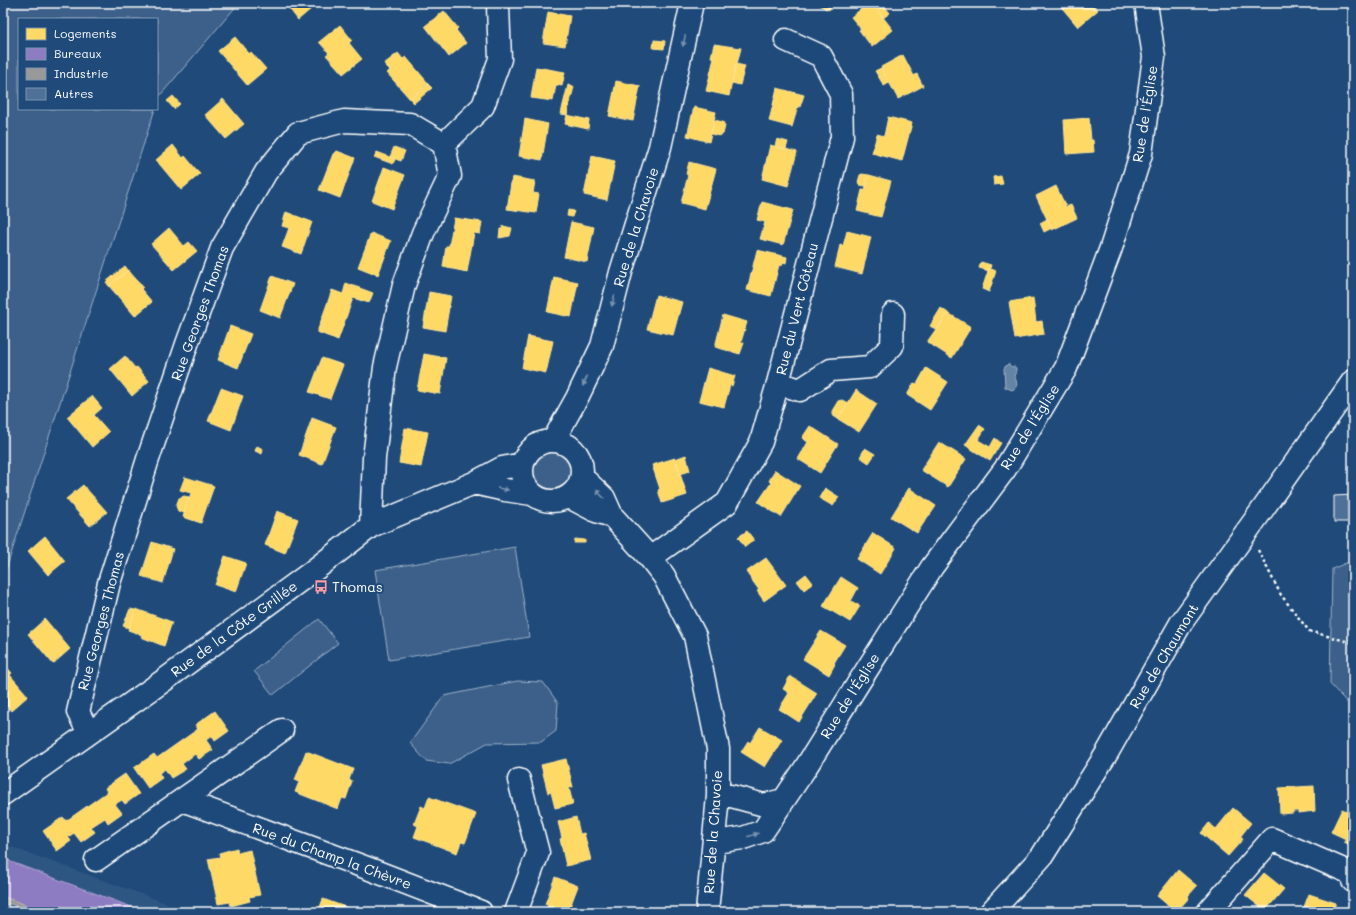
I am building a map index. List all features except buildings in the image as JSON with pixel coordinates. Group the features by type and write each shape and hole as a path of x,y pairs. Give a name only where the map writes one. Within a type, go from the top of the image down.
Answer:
{"street":[{"path":"371,526 374,458 385,367 404,284 423,233 450,176 444,144 483,106 500,59 497,3"},
{"name":"Rue de l'Église","path":"715,842 743,838 763,831 804,770 858,682 932,567 1005,470 1066,368 1111,248 1141,154 1154,57 1146,3"},
{"name":"Rue de la Chavoie","path":"553,441 577,398 602,346 621,272 660,147 689,4"},
{"name":"Rue du Vert Côteau","path":"650,558 727,503 761,442 778,383 842,137 841,94 821,56 786,40"},
{"name":"Rue Georges Thomas","path":"89,733 78,712 110,583 148,459 187,344 222,248 266,172 298,133 344,121 410,124 444,144"},
{"path":"778,383 800,390 831,370 870,367 892,346 893,314"},
{"name":"Rue de Chaumont","path":"991,912 1042,856 1107,753 1181,623 1353,381"},
{"path":"553,441 563,443 572,448 578,456 582,466 582,477 580,484 569,496 560,501 550,502 540,499 526,488 522,472 527,454 534,447 553,441"},
{"name":"Rue de la Côte Grillée","path":"3,794 301,580 371,526 474,483 502,468 523,464"},
{"name":"Rue de la Chavoie","path":"582,477 604,498 612,516 650,558 664,576 695,636 718,749 718,796 715,842 707,912"},
{"path":"474,483 532,494"},
{"name":"Rue de la Chavoie","path":"569,496 596,511 612,516"},
{"path":"96,860 282,730"},
{"path":"516,912 538,852 519,780"},
{"path":"718,796 731,796 764,805 783,800"},
{"name":"Rue du Champ la Chèvre","path":"182,800 367,868 481,912"},
{"path":"1208,912 1272,839 1352,874 1353,881"}],"path":[{"path":"1248,530 1281,595 1309,631 1353,643"}],"shaded area":[{"path":"3,3 239,3 158,98 158,18 18,18 18,110 155,110 3,579"},
{"path":"1008,364 1016,369 1016,373 1014,375 1017,382 1016,387 1012,390 1005,387 1004,368"},
{"path":"553,430 568,433 581,442 590,455 593,470 590,485 581,498 568,507 553,510 538,507 525,498 516,485 513,470 516,455 525,442 538,433"},
{"path":"515,547 529,637 389,660 375,570"},
{"path":"1353,560 1353,709 1330,684 1332,569"},
{"path":"319,619 338,643 273,695 254,671"},
{"path":"517,681 543,682 558,703 556,731 541,742 487,743 449,764 426,761 410,743 444,696"},
{"path":"3,844 191,912 3,912"}],"place":[{"name":"Thomas","path":"321,587"}]}
